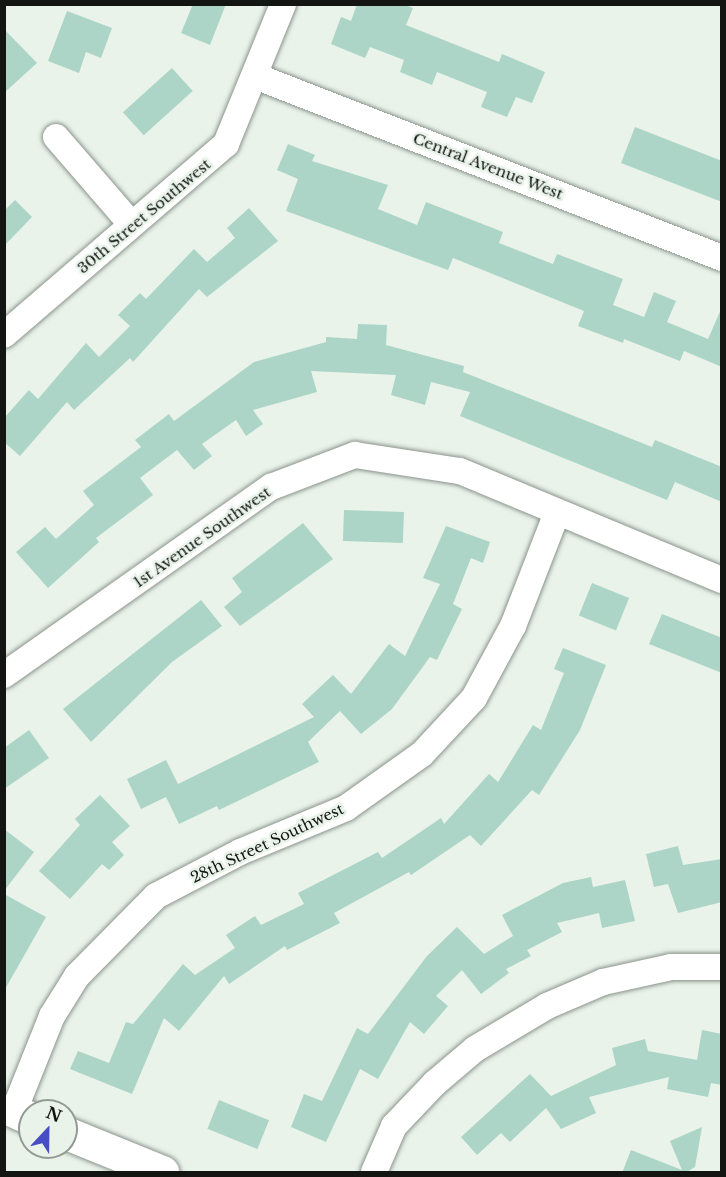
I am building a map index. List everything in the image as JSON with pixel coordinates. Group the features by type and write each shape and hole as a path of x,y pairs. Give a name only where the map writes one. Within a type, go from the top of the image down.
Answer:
{"street":[{"name":"30th Street Southwest","path":"4,335 226,144 282,4"},
{"name":"Central Avenue West","path":"255,76 722,258"},
{"path":"56,137 132,224"},
{"name":"1st Avenue Southwest","path":"4,675 271,487 355,455 460,471 556,515 722,580"},
{"name":"28th Street Southwest","path":"16,1112 52,1016 77,976 156,896 240,852 346,808 422,754 474,698 513,626 556,515"},
{"path":"374,1173 394,1126 435,1083 475,1049 547,1006 615,979 670,967 722,967"},
{"path":"78,1138 162,1173"}],"building":[{"path":"193,4 226,4 210,45 181,33"},
{"path":"357,4 403,4 413,8 406,25 499,62 502,54 545,72 532,103 516,97 507,117 481,107 487,92 437,72 432,85 400,72 404,60 370,47 365,58 331,44 341,17 351,21"},
{"path":"67,11 112,28 101,58 86,52 79,73 48,61"},
{"path":"4,29 37,63 4,93"},
{"path":"172,68 193,91 144,135 123,112"},
{"path":"635,127 722,161 722,202 621,163"},
{"path":"288,144 315,155 312,161 388,185 378,209 417,225 426,202 503,232 499,243 553,264 557,254 623,279 613,305 644,317 654,292 676,301 667,322 708,339 722,307 722,367 684,351 680,361 624,339 623,343 578,326 584,311 453,258 448,270 286,211 298,179 277,170"},
{"path":"15,200 32,217 4,246 4,211"},
{"path":"249,208 278,241 207,297 199,289 133,362 130,358 74,410 67,402 20,456 4,442 4,418 29,390 38,399 86,343 99,357 130,326 118,315 140,293 146,299 194,249 207,262 235,238 227,228"},
{"path":"358,324 387,325 386,345 464,366 463,372 652,447 655,440 722,467 722,502 675,482 667,500 460,416 470,392 431,382 425,405 391,395 396,375 311,371 317,392 253,410 263,424 246,436 236,420 202,444 212,456 194,470 177,450 140,478 153,495 96,538 99,542 48,588 16,552 45,527 56,539 94,505 83,491 141,447 135,440 169,414 174,421 254,362 326,342 326,337 357,339"},
{"path":"344,510 404,512 403,543 343,541"},
{"path":"303,523 333,559 240,626 224,607 242,592 232,578"},
{"path":"446,526 490,542 483,563 471,558 453,604 462,609 437,660 430,657 392,709 361,734 340,711 308,742 319,762 219,810 217,806 179,824 166,797 141,809 127,779 166,760 178,784 314,717 302,704 333,675 351,694 389,644 405,656 440,584 423,578"},
{"path":"592,583 629,598 616,630 579,615"},
{"path":"201,600 222,626 172,662 91,742 63,709"},
{"path":"662,614 722,638 722,673 649,644"},
{"path":"563,648 606,665 580,730 539,795 532,790 481,846 470,835 411,875 409,872 334,913 340,923 287,950 285,946 229,984 224,976 179,1031 164,1018 132,1094 70,1069 78,1051 109,1063 126,1022 133,1024 183,964 195,975 235,948 226,935 255,916 261,925 304,904 298,893 378,852 382,858 441,818 444,824 489,774 498,782 533,725 541,730 564,673 554,669"},
{"path":"29,730 49,758 4,789 4,748"},
{"path":"100,795 130,826 112,842 124,855 109,870 102,864 70,899 39,871 80,825 75,819"},
{"path":"4,829 34,852 4,891"},
{"path":"678,846 683,865 722,859 722,902 678,913 668,884 654,887 646,854"},
{"path":"591,877 593,887 625,880 635,921 602,928 599,913 557,923 562,932 527,950 531,956 506,969 509,973 481,994 462,970 436,996 448,1006 424,1034 410,1022 378,1079 360,1069 326,1142 291,1127 304,1094 322,1101 357,1028 368,1034 427,956 457,927 484,954 513,936 502,915 563,883"},
{"path":"4,894 46,917 4,991"},
{"path":"702,1030 722,1034 722,1085 711,1083 708,1097 667,1089 669,1077 589,1097 596,1113 561,1129 546,1108 510,1142 501,1133 477,1155 461,1137 530,1074 551,1096 616,1065 612,1048 645,1039 648,1051 697,1060"},
{"path":"219,1100 269,1120 257,1149 207,1129"},
{"path":"702,1127 695,1167 685,1173 622,1173 631,1150 682,1170 670,1141"}]}
